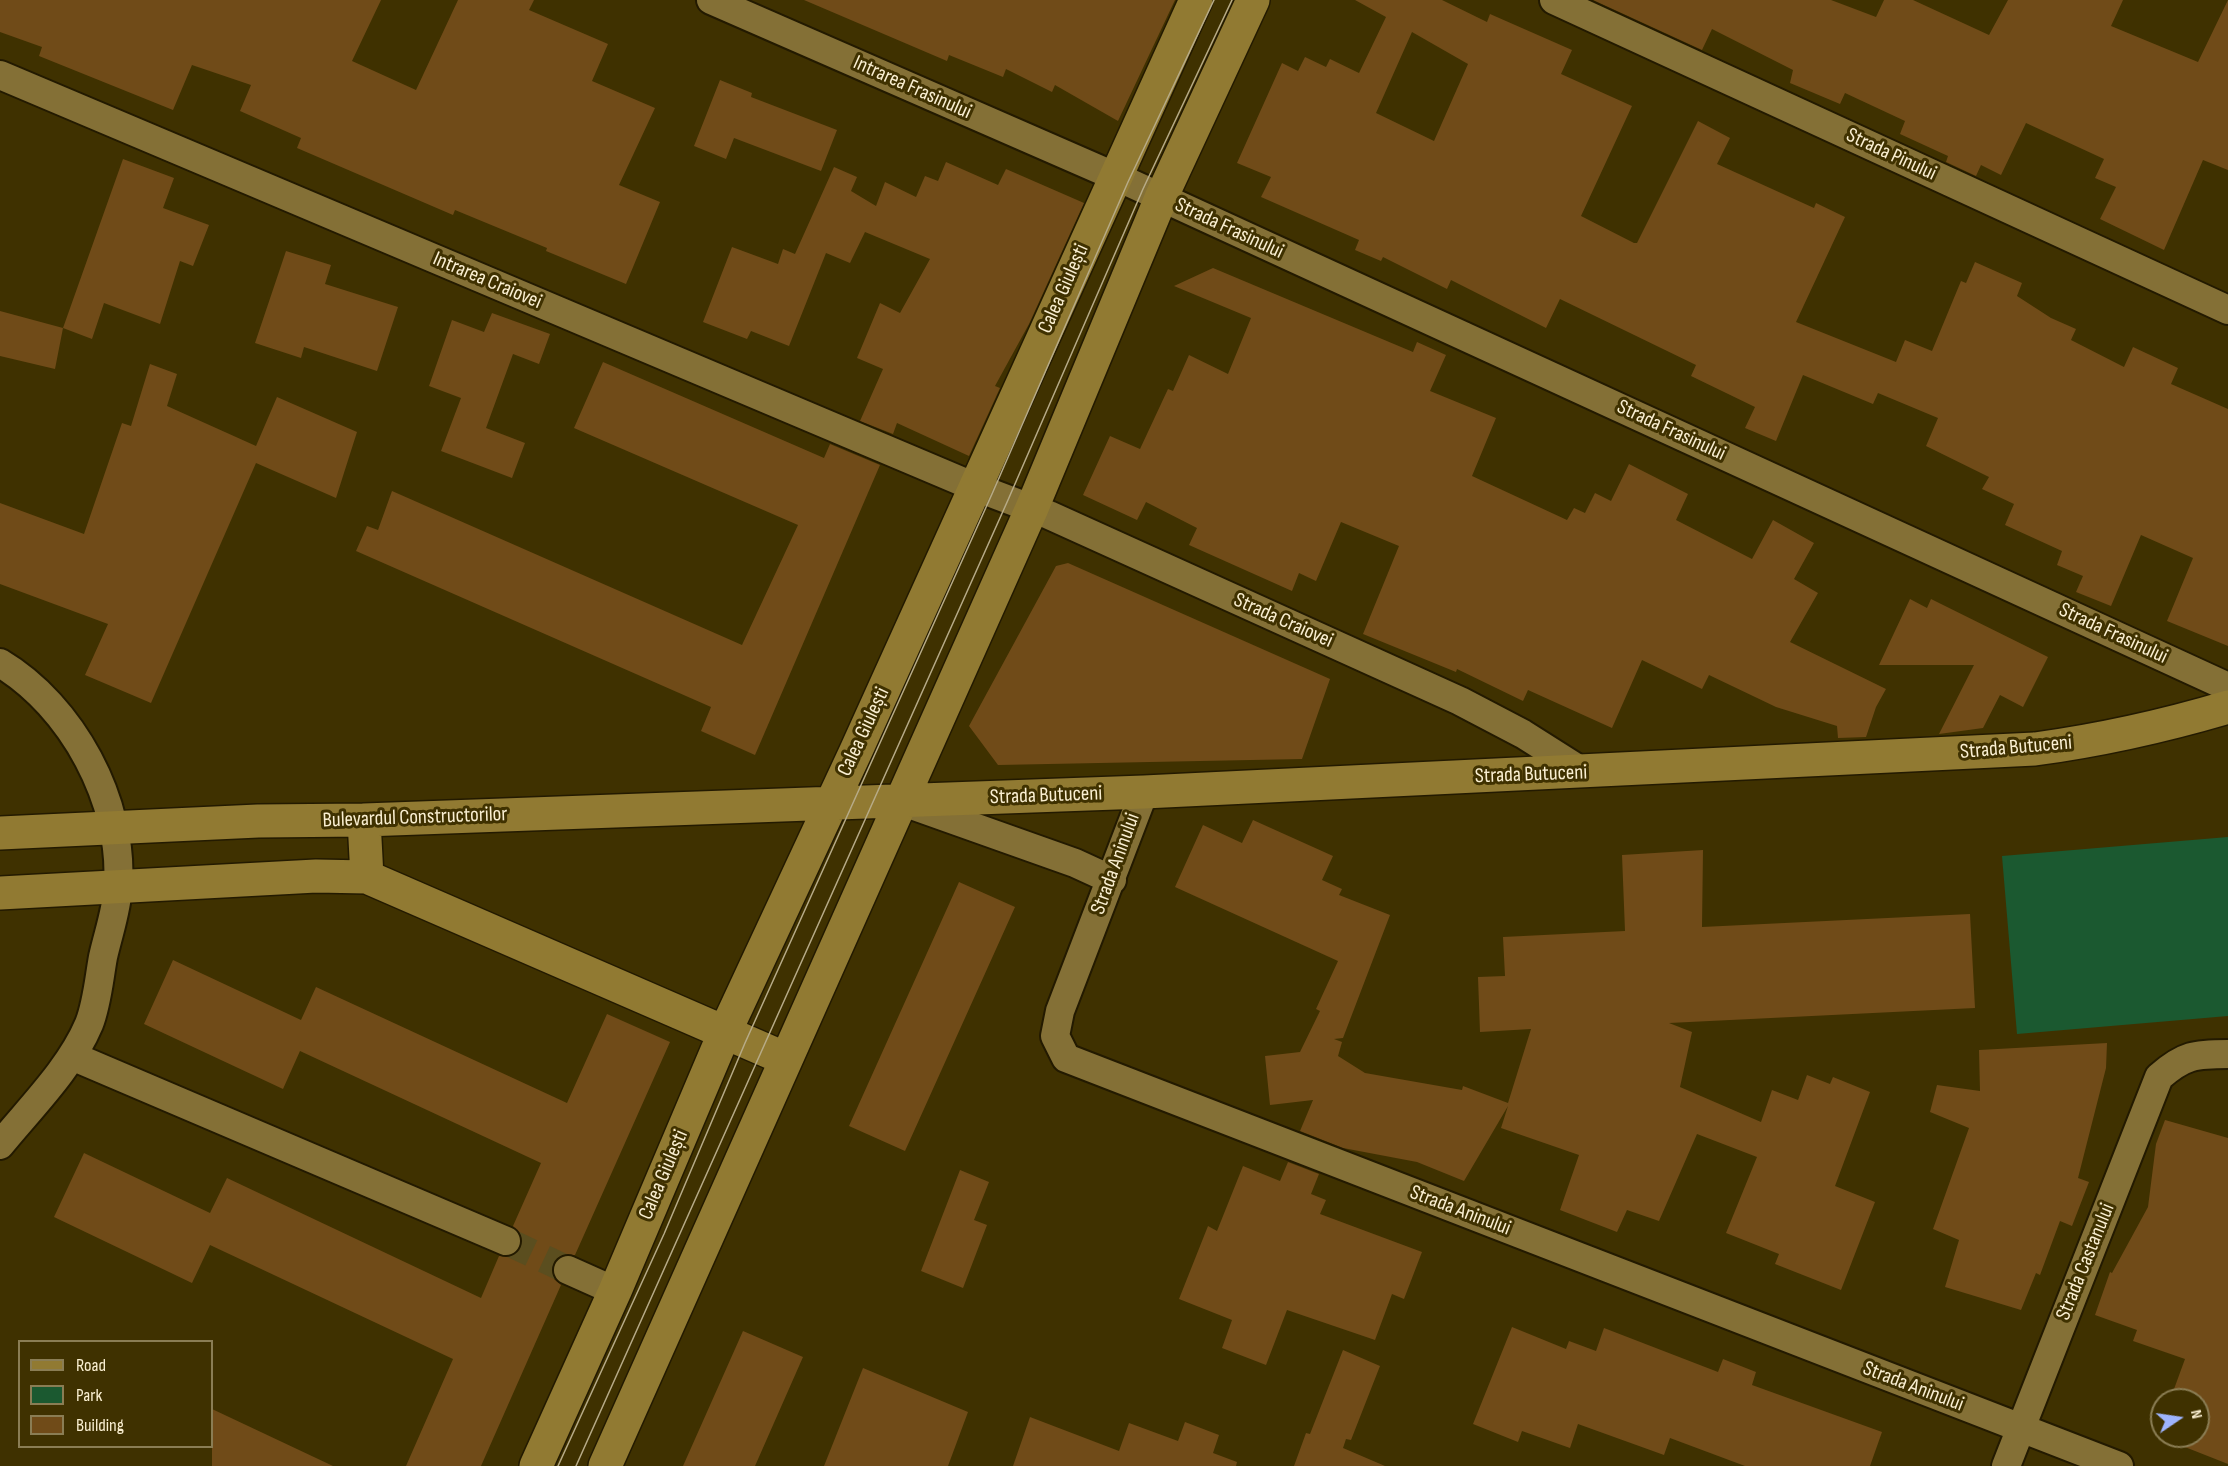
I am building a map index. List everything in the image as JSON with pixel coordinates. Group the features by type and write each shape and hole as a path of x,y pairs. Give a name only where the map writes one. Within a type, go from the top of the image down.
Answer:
{"main road":[{"name":"Calea Giulești","path":"536,1466 615,1291 724,1034 1196,0"},
{"path":"605,1466 1032,508 1161,198 1253,0"},
{"name":"Strada Butuceni","path":"830,804 1583,772 2035,749 2095,741 2165,726 2228,707"},
{"name":"Bulevardul Constructorilor","path":"0,833 114,827 830,804"},
{"path":"364,820 367,878"},
{"path":"0,893 316,876 367,878 786,1059"}],"street":[{"name":"Intrarea Frasinului","path":"711,0 1114,176"},
{"name":"Strada Pinului","path":"1554,0 2228,310"},
{"name":"Intrarea Craiovei","path":"0,75 975,488"},
{"name":"Strada Frasinului","path":"1114,176 2228,687"},
{"name":"Strada Craiovei","path":"975,488 1032,508 1460,701 1523,734 1583,772"},
{"path":"0,663 13,671 45,700 76,737 102,786 114,827 118,886 89,1022 72,1056 0,1145"},
{"name":"Strada Aninului","path":"1144,792 1060,1011 1055,1036 1066,1058 2119,1466"},
{"path":"901,801 1075,863 1112,880"},
{"name":"Strada Castanului","path":"2006,1466 2159,1077 2175,1063 2193,1054 2228,1054"},
{"path":"72,1056 506,1241"},
{"path":"568,1270 615,1291"}],"green space":[{"path":"2228,837 2228,1016 2017,1034 2002,856"}],"building":[{"path":"0,0 381,0 352,61 416,90 458,0 534,0 529,10 608,44 592,81 655,108 619,185 660,202 626,284 546,251 547,248 455,210 453,215 297,148 301,138 240,111 251,85 192,65 173,110 39,56 42,47 0,32"},
{"path":"804,0 1175,0 1118,121 1055,85 1052,92 1006,69 1003,77 949,55 947,61"},
{"path":"1355,0 1442,0 1487,22 1490,14 1572,50 1561,74 1632,106 1581,216 1634,243 1637,243 1698,121 1730,138 1717,164 1814,208 1816,203 1845,217 1796,322 1896,362 1905,340 1932,351 1961,281 1966,283 1975,262 2022,283 2017,296 2051,318 2076,329 2071,340 2124,367 2133,347 2178,368 2171,384 2228,409 2228,646 2167,621 2193,558 2141,535 2111,606 2076,592 2083,576 2057,565 2062,551 2005,525 2014,504 1982,489 1989,477 1926,446 1938,418 1878,393 1873,404 1803,375 1776,441 1745,428 1755,407 1691,376 1696,365 1560,299 1546,328 1451,280 1447,289 1383,257 1381,261 1355,250 1359,240 1261,197 1271,177 1237,163 1282,63 1298,71 1305,57 1326,67 1330,59 1359,73 1386,17","holes":["1412,32 1468,64 1434,141 1376,113"]},
{"path":"1593,0 1831,0 1876,17 1884,0 1913,0 1989,35 2008,0 2123,0 2111,26 2198,62 2228,0 2228,170 2203,160 2164,250 2100,219 2116,187 2095,178 2104,159 2026,123 2001,175 1981,165 1976,176 1946,162 1948,156 1900,134 1905,121 1845,93 1840,104 1790,83 1793,70 1712,29 1702,50"},
{"path":"720,80 752,93 751,97 837,130 821,171 734,138 726,159 694,146"},
{"path":"123,159 174,178 163,208 209,225 193,266 180,261 160,324 104,303 92,339 63,328"},
{"path":"946,162 998,185 1006,169 1084,203 1029,324 995,386 1000,388 969,456 897,423 893,434 860,421 883,369 857,358 880,303 900,313 930,259 865,232 850,263 826,253 789,346 751,331 747,339 703,322 732,247 778,264 783,249 795,254 834,167 857,177 851,191 876,206 885,182 916,197 925,176 938,181"},
{"path":"286,251 331,265 325,284 398,307 377,371 304,347 301,358 255,343"},
{"path":"1213,268 1413,352 1417,342 1446,355 1430,391 1496,418 1472,476 1567,520 1574,508 1585,513 1595,493 1611,501 1629,464 1688,494 1676,520 1752,559 1773,520 1814,543 1794,579 1818,593 1790,642 1886,689 1876,707 1866,737 1838,738 1837,726 1776,707 1709,675 1702,689 1642,660 1612,728 1528,690 1523,701 1457,669 1456,672 1363,634 1399,546 1341,522 1316,581 1299,573 1292,591 1189,545 1197,528 1146,502 1137,520 1083,495 1110,436 1140,449 1168,389 1173,391 1189,355 1228,374 1251,318 1174,286"},
{"path":"0,311 63,328 55,369 0,356"},
{"path":"492,313 550,334 539,364 513,354 486,428 525,443 512,478 441,451 461,398 429,386 452,320 484,332"},
{"path":"603,362 824,458 830,444 880,465 755,755 701,731 711,707 356,551 367,526 378,530 392,491 742,645 798,525 574,428"},
{"path":"150,364 177,374 167,406 256,446 277,397 357,432 336,498 256,463 151,703 85,675 108,624 0,584 0,503 84,534 122,423 131,426"},
{"path":"1068,563 1330,679 1302,759 998,765 969,726 1056,566"},
{"path":"1910,599 1927,608 1931,599 2048,657 2023,707 2000,695 1983,728 1939,734 1974,665 1879,665"},
{"path":"1253,820 1333,856 1322,880 1342,889 1339,895 1390,915 1343,1038 1334,1039 1342,1042 1338,1056 1365,1073 1462,1090 1463,1086 1508,1103 1531,1029 1480,1032 1478,977 1505,976 1503,937 1625,931 1622,855 1703,850 1702,927 1970,914 1975,1008 1669,1023 1692,1032 1680,1087 1761,1122 1772,1090 1798,1100 1807,1075 1830,1084 1833,1077 1870,1092 1835,1186 1875,1202 1841,1290 1775,1264 1779,1254 1726,1233 1757,1157 1697,1134 1659,1221 1627,1210 1617,1232 1560,1210 1579,1155 1501,1128 1508,1106 1464,1181 1417,1162 1343,1148 1300,1131 1313,1100 1270,1105 1265,1056 1300,1052 1320,1011 1316,1009 1338,961 1175,887 1203,825 1242,843"},
{"path":"959,882 1015,907 905,1151 849,1126"},
{"path":"173,960 301,1020 316,987 567,1103 607,1014 670,1042 575,1255 559,1256 553,1264 554,1279 561,1285 481,1466 406,1466 453,1359 210,1245 192,1283 54,1217 84,1153 210,1213 227,1178 481,1298 499,1256 509,1257 521,1248 522,1238 513,1226 541,1163 300,1051 283,1089 144,1024"},
{"path":"2107,1043 2106,1068 2078,1178 2089,1182 2072,1226 2060,1221 2040,1275 2036,1273 2021,1310 1945,1287 1959,1240 1933,1229 1969,1128 1930,1112 1937,1085 1980,1091 1979,1050"},
{"path":"2165,1120 2228,1138 2228,1464 2187,1448 2210,1448 2210,1388 2174,1388 2185,1359 2133,1341 2137,1330 2095,1315 2110,1272 2112,1273 2148,1207 2156,1144"},
{"path":"1288,1162 1319,1174 1311,1194 1326,1200 1320,1214 1422,1252 1404,1299 1392,1294 1375,1340 1287,1310 1266,1365 1222,1348 1232,1320 1179,1299 1208,1226 1217,1231 1243,1166 1280,1181"},
{"path":"960,1170 989,1182 974,1220 987,1225 963,1288 921,1271"},
{"path":"1512,1327 1566,1349 1569,1341 1596,1351 1604,1328 1718,1372 1723,1359 1756,1372 1752,1385 1882,1432 1870,1466 1745,1466 1670,1438 1664,1455 1578,1424 1570,1448 1522,1431 1518,1442 1473,1424"},
{"path":"743,1331 803,1357 755,1466 683,1466"},
{"path":"1343,1350 1380,1366 1351,1440 1346,1439 1343,1448 1385,1466 1294,1466 1306,1433 1310,1434"},
{"path":"863,1368 968,1412 948,1466 824,1466"},
{"path":"213,1409 333,1466 212,1466"},
{"path":"1030,1417 1119,1451 1129,1423 1178,1441 1185,1422 1219,1435 1213,1453 1237,1462 1236,1466 1013,1466"}],"tunnel":[{"path":"506,1241 568,1270"}],"tram line":[{"path":"558,1466 664,1234 745,1043 992,494 1128,182 1214,0"},
{"path":"576,1466 1008,500 1143,189 1232,0"}]}
